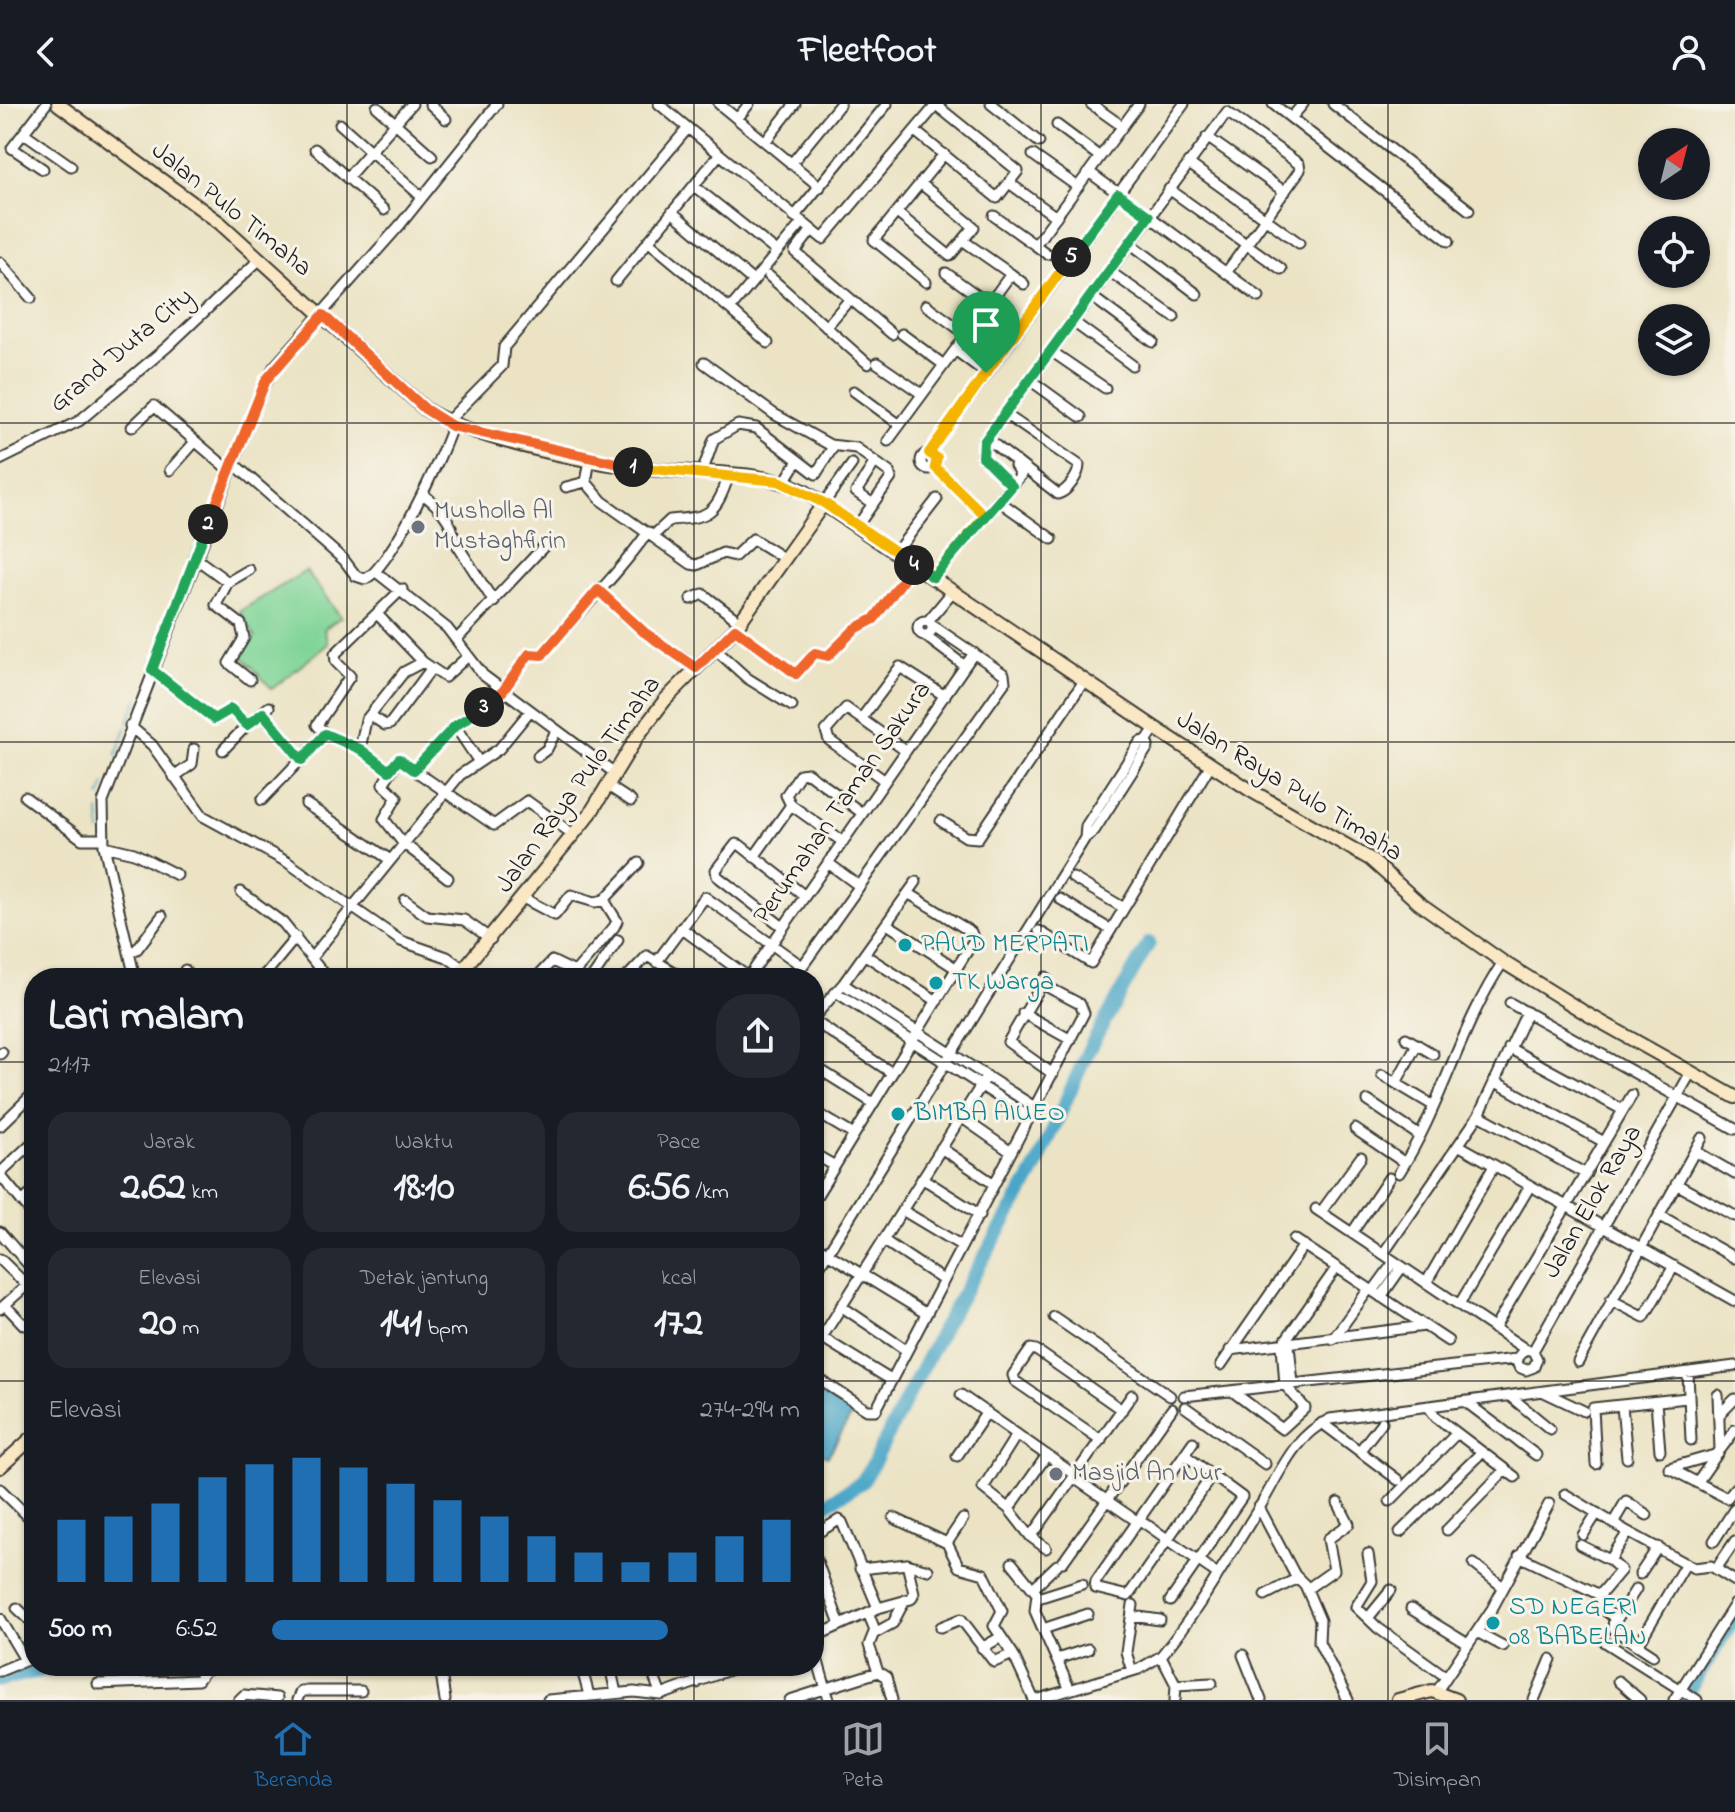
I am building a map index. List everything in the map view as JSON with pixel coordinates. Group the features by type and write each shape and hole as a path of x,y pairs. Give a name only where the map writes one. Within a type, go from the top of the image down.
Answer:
{"street":[{"path":"43,169 12,148 46,104"},
{"name":"Jalan Pulo Timaha","path":"58,104 183,194 334,326"},
{"path":"347,178 412,104"},
{"path":"430,104 446,119"},
{"path":"659,104 718,156 823,239 829,236 932,106 1018,171 997,198 915,131"},
{"path":"719,104 820,187"},
{"path":"737,119 749,104"},
{"path":"765,142 795,104"},
{"path":"791,164 840,104"},
{"path":"730,309 777,252 820,187 887,104"},
{"path":"991,104 1039,142"},
{"path":"1091,104 1122,126"},
{"path":"1035,245 1139,104"},
{"path":"985,516 935,467 937,458 929,453 1184,104"},
{"path":"1273,104 1449,241"},
{"path":"1291,118 1303,104"},
{"path":"1333,104 1346,108 1469,210"},
{"path":"133,968 104,843 104,796 231,466 274,367 323,315 495,105"},
{"path":"377,107 432,156"},
{"path":"1012,486 983,457 985,440 1226,112 1299,164 1299,172 1226,273"},
{"path":"340,124 422,197"},
{"path":"1057,125 1100,157"},
{"path":"132,427 154,406 194,443 231,466 344,560 356,576 370,578 422,494 446,444 450,427 502,366 504,347 688,128"},
{"path":"24,133 71,166"},
{"path":"1207,137 1285,192"},
{"path":"315,149 384,210"},
{"path":"926,282 874,240 944,154"},
{"path":"1033,155 1078,187"},
{"path":"616,281 718,156"},
{"path":"1188,163 1299,243"},
{"path":"1089,172 1259,297"},
{"path":"897,213 950,256 974,227 920,183"},
{"path":"1012,185 1056,217"},
{"path":"694,186 777,252"},
{"path":"1169,189 1281,269"},
{"path":"672,212 753,281"},
{"path":"994,216 1047,254"},
{"path":"811,231 795,252 850,299 944,365"},
{"path":"648,241 768,343"},
{"path":"1130,243 1197,294"},
{"path":"968,244 1024,284"},
{"name":"Grand Duta City","path":"0,460 79,421 167,347 260,259"},
{"path":"0,262 31,298"},
{"path":"1109,271 1174,317"},
{"path":"946,273 989,304"},
{"path":"888,441 1011,274"},
{"path":"769,276 872,364 922,394"},
{"path":"1091,296 1153,342"},
{"path":"826,327 850,299"},
{"path":"926,305 966,334"},
{"path":"1072,321 1132,365"},
{"name":"Jalan Raya Pulo Timaha","path":"334,326 425,409 450,427 588,470 702,473 784,483 819,511 858,525 896,552 909,571 933,577 950,595 1150,735 1207,771 1370,859 1430,912 1501,965 1684,1085 1735,1097"},
{"path":"955,350 986,373"},
{"path":"1051,351 1105,388"},
{"path":"704,363 774,414 833,447 856,448 891,475 858,525"},
{"path":"1030,380 1081,417"},
{"path":"854,391 900,425"},
{"path":"985,440 1058,494 1064,492 1079,471 1079,465 1005,414"},
{"path":"702,473 714,439 738,425 756,428 816,474 833,447"},
{"path":"933,577 1021,472 985,440"},
{"path":"170,470 194,443"},
{"path":"784,483 797,462"},
{"path":"873,504 856,492 875,462"},
{"path":"819,511 852,464"},
{"path":"566,487 588,470 602,501 694,565 723,553 735,556 753,539 785,559"},
{"path":"414,770 455,726 503,691 529,654 542,655 651,534 670,520 692,521 705,515 722,493 728,478"},
{"path":"422,494 440,508 454,532 454,540 494,602"},
{"path":"896,552 937,499"},
{"path":"999,501 1052,539"},
{"name":"Jalan Raya Pulo Timaha","path":"465,968 574,835 665,700 738,626 819,511"},
{"path":"457,639 548,542"},
{"path":"194,557 228,582"},
{"path":"249,570 228,582 216,605 241,624 244,638 229,663 250,680"},
{"path":"691,599 703,594 796,674 815,653 828,656 855,629 874,619 909,571"},
{"path":"376,572 402,589 457,639 467,657 503,691 616,774"},
{"path":"389,771 360,749 325,734 317,725 350,676 336,662 335,654 402,589"},
{"path":"598,590 644,632 696,668"},
{"path":"950,595 930,623 930,633 924,635 965,666"},
{"path":"378,615 427,666 445,677 467,657"},
{"path":"658,960 705,897 802,966 1005,682 1004,674 930,623"},
{"path":"715,649 754,684 792,706"},
{"name":"Perumahan Taman Sakura","path":"755,968 974,653"},
{"path":"360,749 362,727 404,672 427,666"},
{"path":"370,715 385,725 390,724 427,666"},
{"path":"861,719 900,667 945,696"},
{"path":"152,670 214,719 231,709 247,725"},
{"path":"941,821 966,837 978,838 1080,687"},
{"path":"885,781 826,734 843,709 906,751"},
{"path":"223,750 266,710 302,760"},
{"path":"312,957 445,792 499,749 530,711"},
{"path":"130,726 152,745 203,816 287,862 401,941 444,956 455,968"},
{"path":"455,726 479,762"},
{"path":"538,756 547,749 556,731"},
{"path":"262,800 325,734"},
{"path":"824,1259 1095,822 1125,775 1148,747 1150,735"},
{"path":"174,777 192,764 194,749"},
{"path":"448,878 403,843 384,819 397,797 383,784 399,759 494,825 527,801 574,835"},
{"path":"1039,931 1091,963 1207,771"},
{"path":"843,842 791,805 786,795 804,772 862,813"},
{"path":"608,786 631,801"},
{"path":"25,797 82,839 134,853 177,875"},
{"path":"306,804 346,834 389,859"},
{"path":"754,857 791,805"},
{"path":"783,927 715,873 736,844 805,896"},
{"path":"523,898 554,916 571,895 588,901 604,900 639,863"},
{"path":"828,863 858,885"},
{"path":"1073,878 1124,908"},
{"path":"824,1007 916,882"},
{"path":"241,892 272,914 296,937 320,968"},
{"path":"824,1184 957,969 974,935 908,893"},
{"path":"1060,899 1111,930"},
{"path":"405,900 427,916 464,920 491,939"},
{"path":"578,968 617,921 604,900"},
{"path":"129,953 137,949 162,916"},
{"path":"887,924 957,969"},
{"path":"681,928 735,968"},
{"path":"270,968 296,937"},
{"path":"599,968 618,940"},
{"path":"865,955 937,1001"},
{"path":"634,968 644,956 670,968"},
{"path":"545,968 552,961 567,968"},
{"path":"1352,1233 1405,1163 1434,1106 1462,1035 1501,965"},
{"path":"824,1382 871,1412 891,1380 980,1215 1031,1111 1053,1074 1084,1013 1083,1007 1044,980 1008,1042 1053,1074"},
{"path":"840,988 1031,1111"},
{"path":"1510,1003 1684,1085 1735,1129"},
{"path":"1383,1254 1479,1115 1527,1012"},
{"path":"1023,1013 1071,1040"},
{"path":"824,1026 892,1073"},
{"path":"1406,1038 1433,1054"},
{"path":"1396,1083 1417,1044"},
{"path":"1509,1048 1623,1110"},
{"path":"824,1072 873,1103"},
{"path":"1382,1075 1434,1106"},
{"path":"824,1332 984,1080"},
{"path":"1494,1081 1604,1142"},
{"name":"Jalan Elok Raya","path":"1516,1359 1529,1350 1605,1227 1684,1085"},
{"path":"1494,1329 1632,1095"},
{"path":"1368,1101 1420,1136"},
{"path":"0,1126 24,1103"},
{"path":"1479,1115 1586,1174"},
{"path":"824,1117 854,1135"},
{"path":"961,1117 1011,1152"},
{"path":"1355,1129 1405,1163"},
{"path":"1578,1362 1702,1138"},
{"path":"1460,1146 1735,1301"},
{"path":"941,1148 994,1184"},
{"path":"24,1151 0,1174 24,1204"},
{"path":"1695,1151 1735,1174"},
{"path":"1184,1401 1232,1391 1516,1359 1522,1369 1531,1369 1537,1359 1529,1350 1319,1210 1361,1157"},
{"path":"824,1160 835,1166"},
{"path":"1426,1283 1494,1166"},
{"path":"922,1178 980,1215"},
{"path":"1676,1184 1735,1216"},
{"path":"1459,1305 1530,1186"},
{"path":"902,1210 962,1246"},
{"path":"1659,1215 1735,1258"},
{"path":"0,1232 24,1260"},
{"path":"1294,1239 1448,1341"},
{"path":"883,1240 943,1280"},
{"path":"1221,1365 1304,1245"},
{"path":"824,1251 925,1313"},
{"path":"0,1260 24,1281"},
{"path":"1333,1339 1398,1264"},
{"path":"1611,1300 1644,1317 1674,1266"},
{"path":"1232,1391 1282,1429 1306,1406 1289,1384 1286,1345 1337,1267"},
{"path":"24,1288 2,1307 24,1325"},
{"path":"841,1306 906,1350"},
{"path":"1035,1593 1060,1564 1172,1409 1170,1396 1054,1317"},
{"path":"1230,1350 1425,1326"},
{"path":"824,1339 891,1380"},
{"path":"1101,1440 1015,1381 1013,1375 1034,1348 1122,1410"},
{"path":"894,1518 947,1543 959,1567 984,1574 994,1589 1002,1611 994,1625 1013,1654 1035,1700 1049,1698 1132,1671 1161,1656 1259,1507 1293,1448 1310,1429 1322,1423 1735,1366"},
{"path":"1688,1373 1691,1440"},
{"path":"1544,1392 1584,1411"},
{"path":"1170,1396 1178,1393 1184,1401 1265,1464"},
{"path":"961,1395 1216,1573"},
{"path":"1031,1537 1132,1395"},
{"path":"1718,1395 1719,1452"},
{"path":"1511,1397 1550,1429"},
{"path":"1596,1464 1593,1408 1687,1398"},
{"path":"1172,1409 1179,1411 1184,1401"},
{"path":"1466,1402 1536,1455"},
{"path":"1656,1402 1660,1451"},
{"path":"1720,1414 1733,1404"},
{"path":"1428,1406 1457,1433 1515,1477"},
{"path":"1622,1406 1627,1458"},
{"path":"957,1456 987,1412"},
{"path":"1361,1449 1382,1422"},
{"path":"1322,1423 1361,1449 1398,1480"},
{"path":"1697,1483 1735,1430"},
{"path":"1390,1501 1457,1433"},
{"path":"1017,1434 983,1488 1009,1509 1031,1537 1046,1548"},
{"path":"1193,1442 1095,1587 1128,1596 1213,1474"},
{"path":"0,1467 24,1445"},
{"path":"1400,1532 1482,1452"},
{"path":"1719,1452 1670,1467 1727,1498 1735,1488"},
{"path":"1009,1509 1047,1455"},
{"path":"1170,1601 1242,1497 1185,1455"},
{"path":"1447,1530 1505,1470"},
{"path":"0,1489 24,1512"},
{"path":"1565,1494 1695,1568 1716,1569 1735,1581"},
{"path":"1613,1523 1626,1501 1647,1515"},
{"path":"1307,1589 1334,1570 1328,1539 1349,1524 1338,1503"},
{"path":"1437,1691 1477,1632 1549,1504"},
{"path":"1259,1507 1307,1589 1320,1620 1319,1642 1348,1700"},
{"path":"1714,1541 1735,1508"},
{"path":"1597,1513 1581,1540 1621,1570 1600,1595 1600,1607 1614,1617 1615,1622"},
{"path":"947,1543 963,1519"},
{"path":"824,1529 839,1520 843,1523 873,1610 875,1633"},
{"path":"1610,1560 1628,1532"},
{"path":"1716,1569 1735,1541"},
{"path":"1640,1574 1658,1547"},
{"path":"1368,1554 1372,1581 1356,1606 1445,1676"},
{"path":"1519,1556 1600,1595"},
{"path":"1012,1563 1035,1593 1035,1611 1070,1690"},
{"path":"1638,1645 1686,1563"},
{"path":"860,1569 907,1564 928,1570"},
{"path":"824,1632 873,1610 905,1600 914,1593 907,1564"},
{"path":"1474,1564 1503,1587"},
{"path":"1265,1595 1298,1578"},
{"path":"824,1581 840,1625"},
{"path":"1035,1593 1082,1584"},
{"path":"1636,1589 1613,1629 1653,1655"},
{"path":"1368,1618 1391,1590"},
{"path":"892,1700 886,1677 878,1672 868,1643 875,1633 893,1623 905,1600"},
{"path":"1674,1700 1689,1693 1735,1604"},
{"path":"17,1608 24,1615"},
{"path":"1411,1609 1468,1644"},
{"path":"1132,1671 1126,1652 1132,1611 1160,1620"},
{"path":"1043,1629 1088,1614"},
{"path":"0,1618 24,1650"},
{"path":"941,1627 961,1619 996,1663 1013,1654"},
{"path":"1477,1632 1503,1646"},
{"path":"982,1648 1001,1637"},
{"path":"1605,1642 1689,1693"},
{"path":"1057,1659 1088,1649"},
{"path":"1243,1655 1261,1700"},
{"path":"1161,1656 1176,1685 1175,1700"},
{"path":"1534,1700 1551,1659"},
{"path":"0,1671 24,1661"},
{"path":"790,1700 878,1672"},
{"path":"98,1684 198,1680 201,1676"},
{"path":"441,1676 445,1700"},
{"path":"584,1676 589,1695"},
{"path":"612,1676 616,1693"},
{"path":"654,1676 661,1695"},
{"path":"694,1676 697,1683"},
{"path":"548,1700 616,1693 661,1695 713,1676"},
{"path":"822,1676 829,1700"},
{"path":"1618,1681 1640,1700"},
{"path":"1176,1685 1212,1683"},
{"path":"297,1700 301,1691 361,1691"},
{"path":"1398,1700 1437,1691 1456,1700"},
{"path":"239,1700 244,1695 277,1698"}],"green space":[{"path":"306,571 341,617 324,629 328,644 272,689 240,654 255,637 240,611"}],"water":[{"path":"824,1393 846,1404 852,1415 828,1456 824,1455"}],"waterway":[{"path":"260,269 284,289"},
{"path":"193,554 212,508"},
{"path":"152,663 191,560"},
{"path":"128,722 138,698"},
{"path":"116,756 126,728"},
{"path":"100,797 105,784"},
{"path":"99,811 100,832"},
{"path":"824,1505 862,1482 873,1464 945,1324 1034,1172 1088,1051 1149,943"},
{"path":"1683,1700 1735,1617"},
{"path":"0,1680 24,1675"}],"place":[{"name":"Musholla Al Mustaghfirin","path":"418,527"},
{"name":"PAUD MERPATI","path":"905,945"},
{"name":"TK Warga","path":"936,983"},
{"name":"BIMBA AIUEO","path":"898,1114"},
{"name":"Masjid An Nur","path":"1056,1474"},
{"name":"SD NEGERI 08 BABELAN","path":"1493,1623"}],"route":[{"path":"986,373 929,453 937,458 935,467 985,516 933,577 858,525 824,503 779,481 590,460 452,426 425,409 323,315 274,367 266,380 152,670 214,719 231,709 247,725 263,713 302,760 325,734 360,749 389,771 399,759 414,770 428,751 455,726 503,691 529,654 542,655 598,590 615,610 696,668 735,629 759,650 796,674 815,653 828,656 855,629 863,628 874,619 914,564 933,577 1012,486 983,457 984,442 1149,216 1118,194 986,373"}]}
